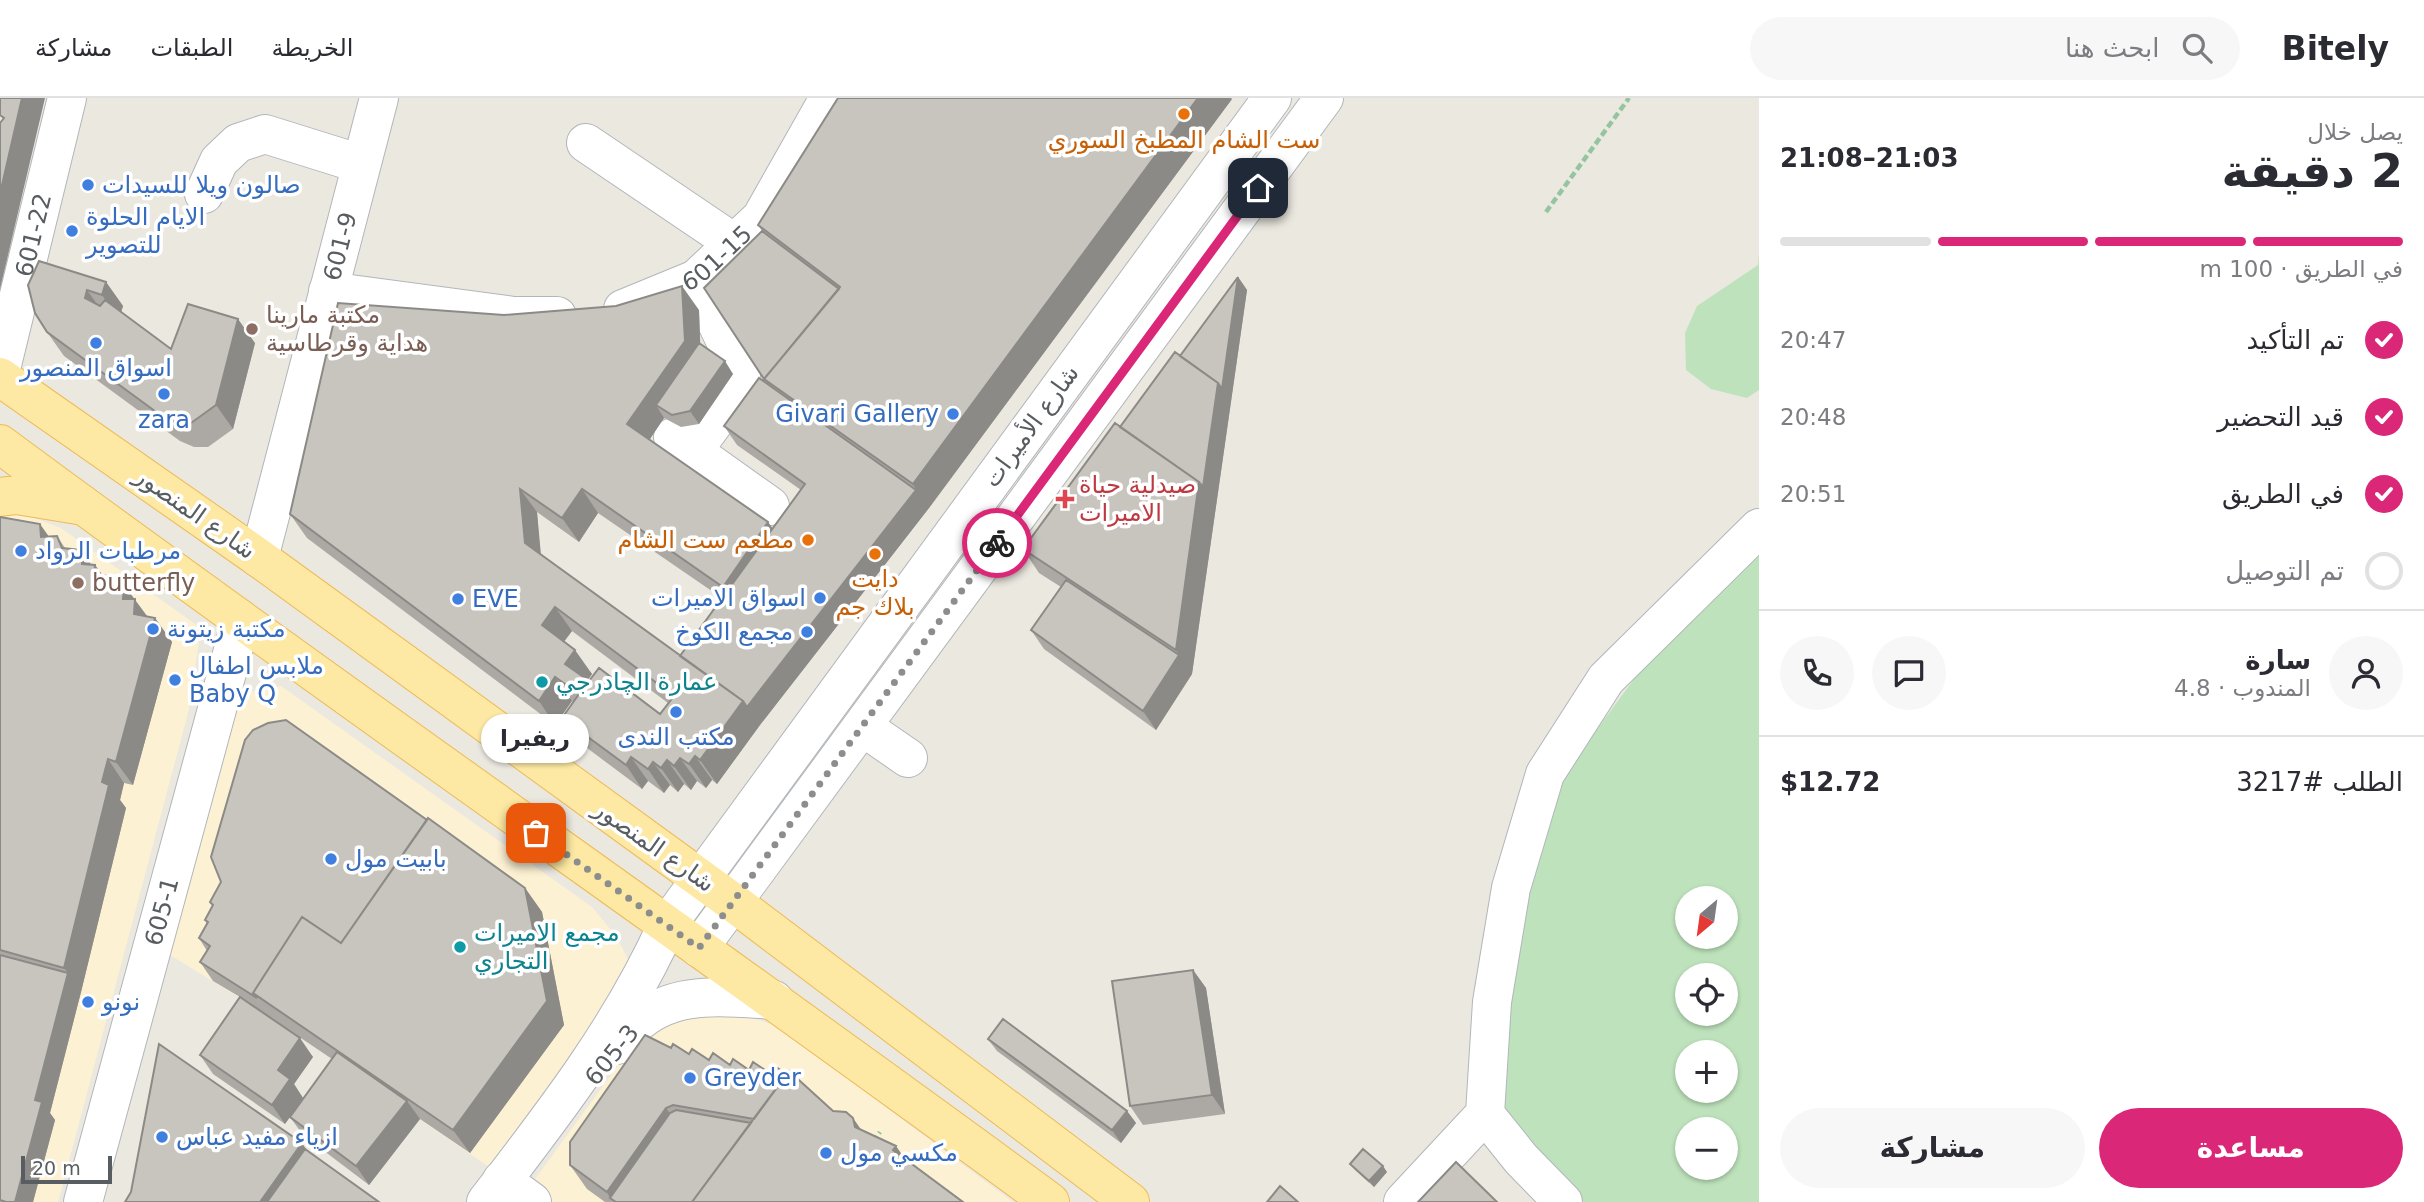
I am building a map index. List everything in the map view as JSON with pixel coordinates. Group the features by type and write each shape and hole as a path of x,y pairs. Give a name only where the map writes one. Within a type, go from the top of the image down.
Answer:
{"main road":[{"name":"شارع المنصور","path":"0,375 259,558 700,879 1130,1202"},
{"path":"0,444 241,621 774,1000 1050,1202"},
{"path":"0,497 17,495 83,506"}],"street":[{"name":"601-22","path":"0,375 67,98"},
{"name":"601-9","path":"259,558 379,98"},
{"name":"601-15","path":"328,291 514,316 596,317 640,304 696,279 761,218 829,98"},
{"name":"شارع الأميرات","path":"667,925 1272,98"},
{"name":"شارع الأميرات","path":"699,948 734,904 1324,98"},
{"path":"204,194 219,161 228,152 238,143 265,134 361,164"},
{"path":"586,143 734,243"},
{"path":"696,279 741,374 734,395 683,444 770,506"},
{"path":"1403,1202 1485,1114 1492,1002 1511,888 1545,774 1606,679 1759,528"},
{"name":"605-1","path":"83,1202 241,621"},
{"path":"863,727 908,758"},
{"name":"605-3","path":"507,1195 645,974 667,925"},
{"name":"605-3","path":"507,1195 624,1035 640,1021 654,1011 684,999 774,1000"},
{"path":"1485,1114 1521,1159 1563,1202"}],"path":[{"path":"1546,212 1629,98"},
{"path":"871,1146 880,1132"}],"shaded area":[{"path":"18,512 61,528 195,624 200,635 189,709 58,1202 0,1202 0,515"},
{"path":"281,686 592,907 616,936 632,967 495,1171 270,1016 170,955 235,712 249,692"},
{"path":"733,1011 777,1026 1013,1202 552,1202 530,1186 622,1060 658,1028 690,1014"}],"green space":[{"path":"1759,253 1759,390 1747,398 1711,389 1686,370 1685,333 1697,306 1758,265"},
{"path":"1759,555 1759,1202 1584,1202 1516,1137 1501,1095 1514,963 1533,850 1563,775 1660,644"}],"building":[{"path":"0,98 22,98 0,194 0,123 4,118 0,115"},
{"path":"838,98 1198,98 913,484 764,379 840,287 758,225"},
{"path":"762,231 839,289 764,379 704,288"},
{"path":"39,261 106,282 102,295 87,290 85,298 100,306 105,300 171,349 188,304 238,319 216,405 191,423 177,423 163,417 47,332 35,313 28,285"},
{"path":"1238,277 1222,389 1218,383 1180,356"},
{"path":"682,286 685,341 627,424 768,522 723,587 582,489 562,518 520,489 525,543 743,701 700,760 695,756 689,764 680,758 674,766 667,760 661,768 653,762 648,769 631,757 626,765 562,718 579,694 555,677 539,701 290,514 338,303 504,315 616,306","holes":["555,607 674,696 660,714 599,668 589,681 565,664 575,650 542,625"]},
{"path":"699,343 725,361 690,411 672,415 656,405"},
{"path":"1175,352 1218,383 1203,487 1120,427"},
{"path":"759,378 916,490 747,707 743,701 680,656 805,484 724,426"},
{"path":"1115,423 1199,482 1176,650 1023,549"},
{"path":"0,517 40,524 41,537 57,536 62,548 81,550 82,564 95,565 94,575 110,576 110,584 124,585 123,599 135,599 134,614 155,618 116,762 108,759 102,782 109,785 64,968 0,950"},
{"path":"1066,580 1179,655 1143,711 1031,630"},
{"name":"بابيت مول","path":"286,720 427,820 341,943 302,917 253,993 257,998 200,962 210,946 199,938 208,922 205,920 213,905 210,902 221,882 211,857 245,740 253,730 268,723"},
{"path":"428,818 525,888 547,1001 453,1130 253,993 302,917 341,943"},
{"path":"0,955 68,973 35,1100 42,1102 15,1202 0,1200"},
{"path":"1193,970 1212,1095 1130,1106 1112,981"},
{"path":"240,997 300,1038 278,1070 290,1079 272,1105 200,1055"},
{"path":"1003,1019 1127,1111 1112,1130 988,1039"},
{"path":"645,1035 671,1048 673,1044 689,1054 692,1049 709,1060 713,1053 730,1065 733,1059 749,1070 753,1062 771,1074 776,1067 787,1074 754,1119 673,1105 666,1108 607,1192 570,1165 570,1142"},
{"path":"159,1044 302,1143 260,1202 125,1202 131,1192"},
{"path":"337,1052 407,1101 356,1166 290,1117"},
{"path":"789,1071 833,1111 846,1112 853,1118 855,1127 896,1146 893,1150 963,1202 692,1202"},
{"path":"676,1110 751,1123 692,1202 616,1202 610,1198 670,1113"},
{"path":"305,1149 379,1202 267,1202"},
{"path":"1363,1149 1383,1166 1369,1181 1350,1164"},
{"path":"1456,1162 1497,1202 1418,1202"},
{"path":"1280,1186 1298,1202 1267,1202"}],"way so far":[{"path":"536,833 699,948 734,904 997,543"}],"place":[{"name":"ست الشام المطبخ السوري","path":"1184,114"},
{"name":"صالون ويلا للسيدات","path":"88,185"},
{"name":"الايام الحلوة للتصوير","path":"72,231"},
{"name":"مكتبة مارينا هداية وقرطاسية","path":"252,329"},
{"name":"اسواق المنصور","path":"96,343"},
{"name":"zara","path":"164,394"},
{"name":"Givari Gallery","path":"953,414"},
{"name":"صيدلية حياة الاميرات","path":"1065,499"},
{"name":"مطعم ست الشام","path":"808,540"},
{"name":"مرطبات الرواد","path":"21,551"},
{"name":"دايت بلاك جم","path":"875,554"},
{"name":"butterfly","path":"78,583"},
{"name":"اسواق الاميرات","path":"820,598"},
{"name":"EVE","path":"458,599"},
{"name":"مكتبة زيتونة","path":"153,629"},
{"name":"مجمع الكوخ","path":"807,632"},
{"name":"ملابس اطفال Baby Q","path":"175,680"},
{"name":"عمارة الچادرجي","path":"542,682"},
{"name":"مكتب الندى","path":"676,712"},
{"name":"ريفيرا","path":"536,833"},
{"name":"بابيت مول","path":"331,859"},
{"name":"مجمع الاميرات التجاري","path":"460,947"},
{"name":"نونو","path":"88,1002"},
{"name":"Greyder","path":"690,1078"},
{"name":"ازياء مفيد عباس","path":"162,1137"},
{"name":"مكسي مول","path":"826,1153"}],"route":[{"path":"997,543 1258,188"}]}
